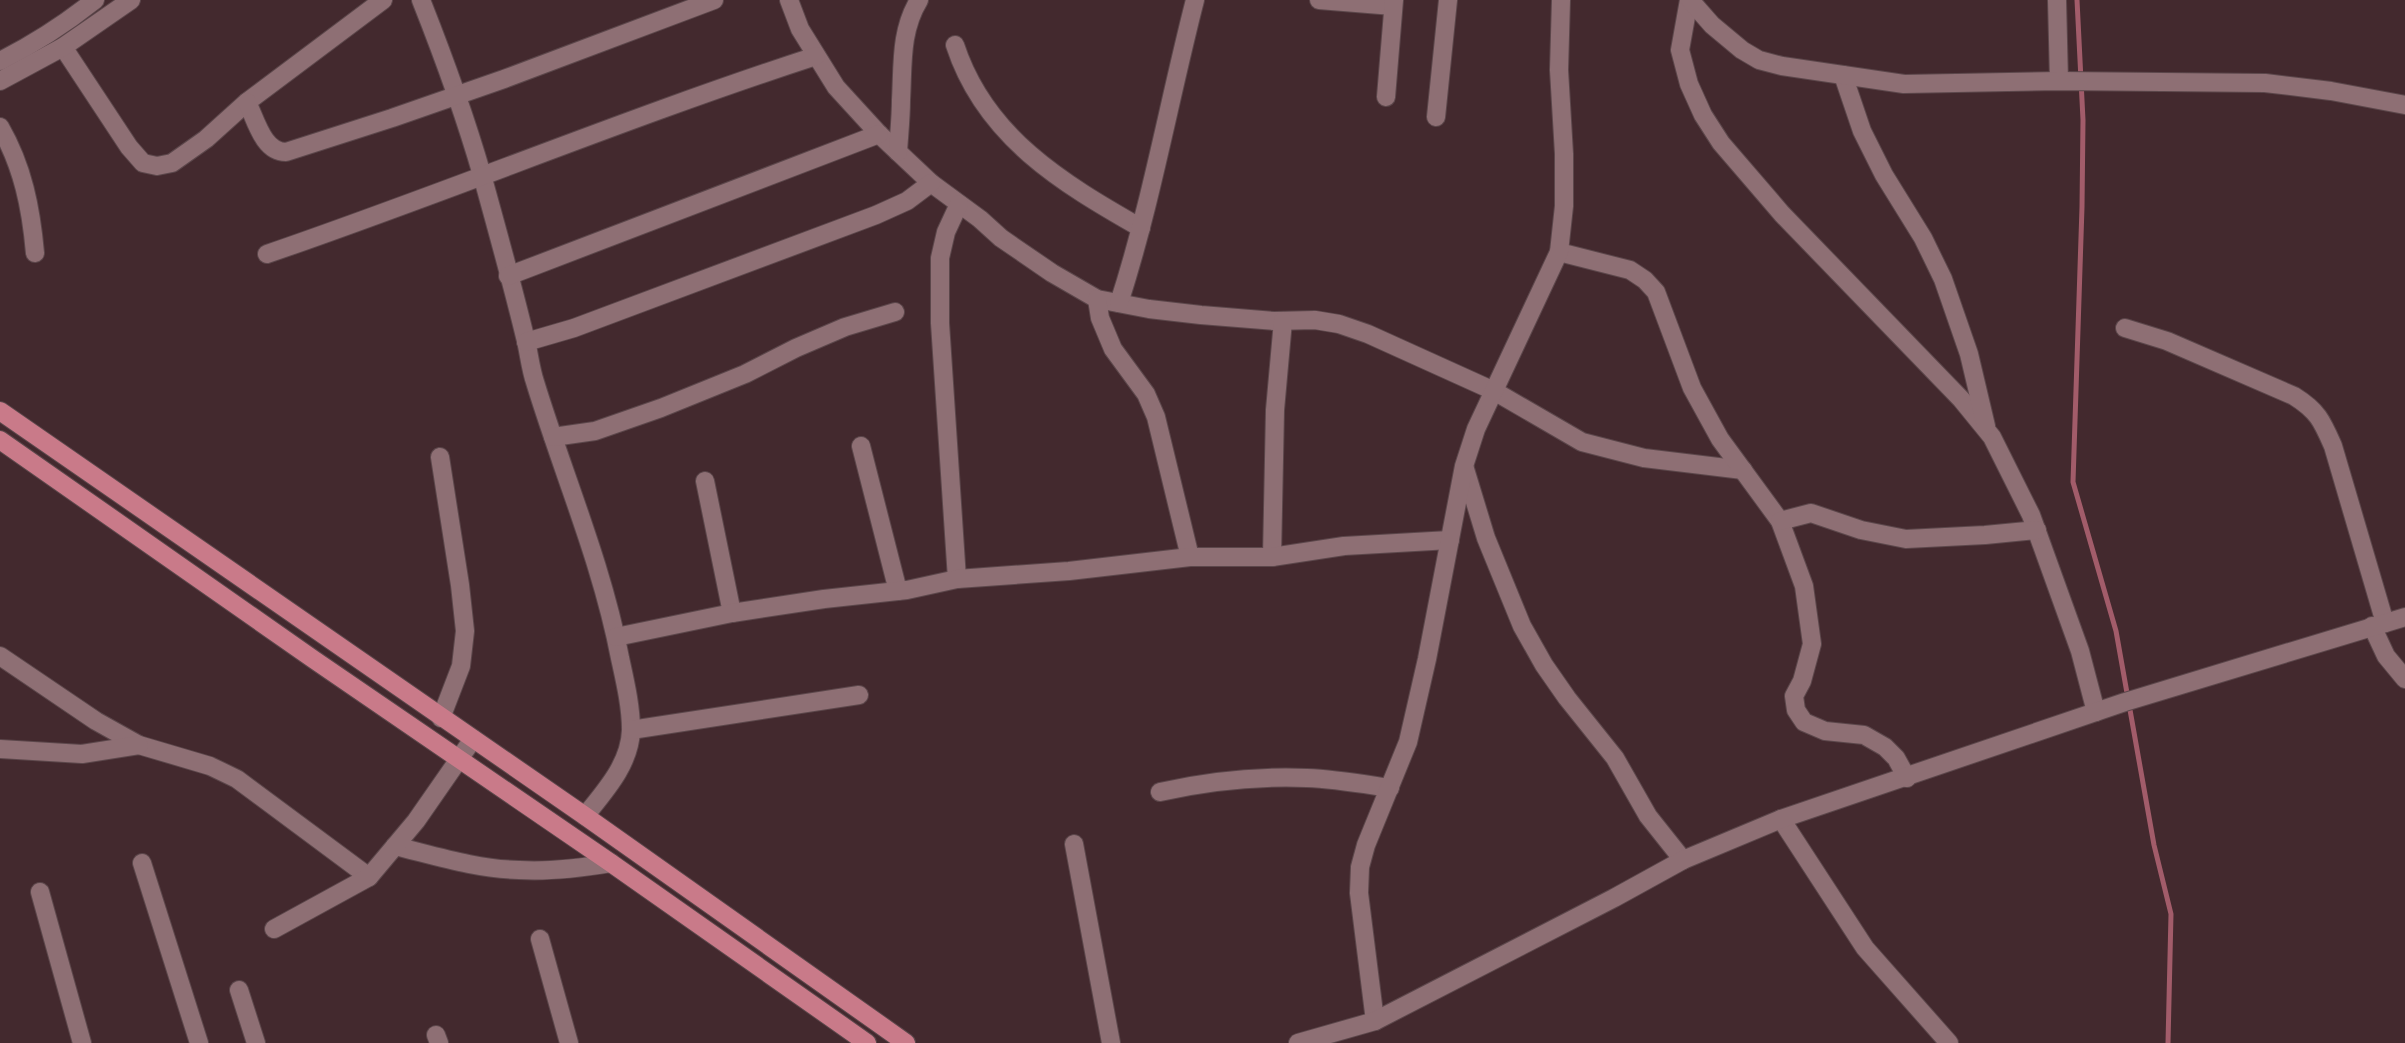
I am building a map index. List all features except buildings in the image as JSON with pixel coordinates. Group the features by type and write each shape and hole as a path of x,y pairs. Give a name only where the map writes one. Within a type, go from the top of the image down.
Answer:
{"main road":[{"path":"0,411 585,816 906,1043"},
{"path":"0,440 263,624 612,863 867,1043"},
{"path":"263,624 279,605"}],"street":[{"path":"0,61 38,40 95,0"},
{"path":"0,81 63,47 131,0"},
{"path":"63,47 129,147 143,163 157,166 171,163 206,139 247,102 382,0"},
{"path":"421,0 457,95 482,174 534,379 591,542 616,637 631,730 627,755 609,787 585,816"},
{"path":"247,102 269,146 277,152 286,152 457,95 714,0"},
{"path":"789,0 800,29 836,87 879,134 930,183 1025,255 1097,299 1201,315 1283,321 1315,320 1339,324 1368,334 1494,391 1582,442 1644,458 1743,470"},
{"path":"898,152 901,66 906,31 912,11 919,0"},
{"path":"1119,303 1141,228 1195,0"},
{"path":"1319,0 1394,3 1386,97"},
{"path":"1436,117 1448,0"},
{"path":"1375,1021 1359,893 1360,867 1366,845 1408,742 1464,466 1476,429 1558,252 1564,196 1559,70 1561,0"},
{"path":"1690,0 1712,24 1742,50 1759,60 1782,66 1904,84 2265,82 2331,91 2405,105"},
{"path":"1690,0 1680,50 1689,84 1703,115 1721,143 1782,214 1961,399 1987,431 2031,514 2080,651 2096,712"},
{"path":"2056,0 2066,82"},
{"path":"956,45 964,72 981,100 1004,130 1040,165 1079,193 1141,228"},
{"path":"267,254 387,212 482,174 707,92 816,56"},
{"path":"1843,75 1862,131 1884,175 1923,238 1943,279 1969,354 1987,431"},
{"path":"0,127 12,148 23,178 32,220 35,253"},
{"path":"508,276 879,134"},
{"path":"526,342 574,328 876,215 907,201 930,183"},
{"path":"957,579 944,410 940,258 946,232 959,204"},
{"path":"1558,252 1630,270 1645,280 1656,292 1692,388 1720,439 1780,522 1804,586 1812,644 1802,681 1794,696 1796,710 1804,722 1825,731 1864,735 1885,747 1896,758 1907,778"},
{"path":"1097,299 1100,318 1113,349 1146,394 1156,417 1190,557"},
{"path":"553,437 596,431 662,408 745,374 835,331 895,312"},
{"path":"1272,557 1275,410 1283,321"},
{"path":"2125,328 2167,341 2294,396 2311,407 2322,421 2333,446 2386,656 2405,679"},
{"path":"861,446 898,591"},
{"path":"440,457 465,631 461,666 441,718"},
{"path":"1464,466 1486,538 1522,626 1544,665 1567,698 1616,758 1627,783 1648,816 1683,860"},
{"path":"705,481 732,613"},
{"path":"1780,522 1811,513 1861,530 1906,539 2037,530"},
{"path":"616,637 732,613 898,591 957,579 1069,571 1190,557 1272,557 1344,546 1450,540"},
{"path":"1298,1043 1375,1021 1683,860 1781,819 2157,692 2405,617"},
{"path":"0,656 96,721 139,745 210,766 237,779 369,877"},
{"path":"631,730 859,694"},
{"path":"274,929 369,877 416,821 473,739"},
{"path":"0,749 82,754 139,745"},
{"path":"1160,792 1202,783 1249,779 1308,778 1390,788"},
{"path":"1781,819 1864,948 1949,1043"},
{"path":"1074,844 1111,1043"},
{"path":"396,846 469,864 518,870 564,870 612,863"},
{"path":"142,862 199,1043"},
{"path":"40,892 82,1043"},
{"path":"540,939 568,1043"},
{"path":"239,990 256,1043"}],"waterway":[{"path":"2077,0 2083,120 2073,482 2116,631 2154,845 2171,914 2168,1043"}]}
